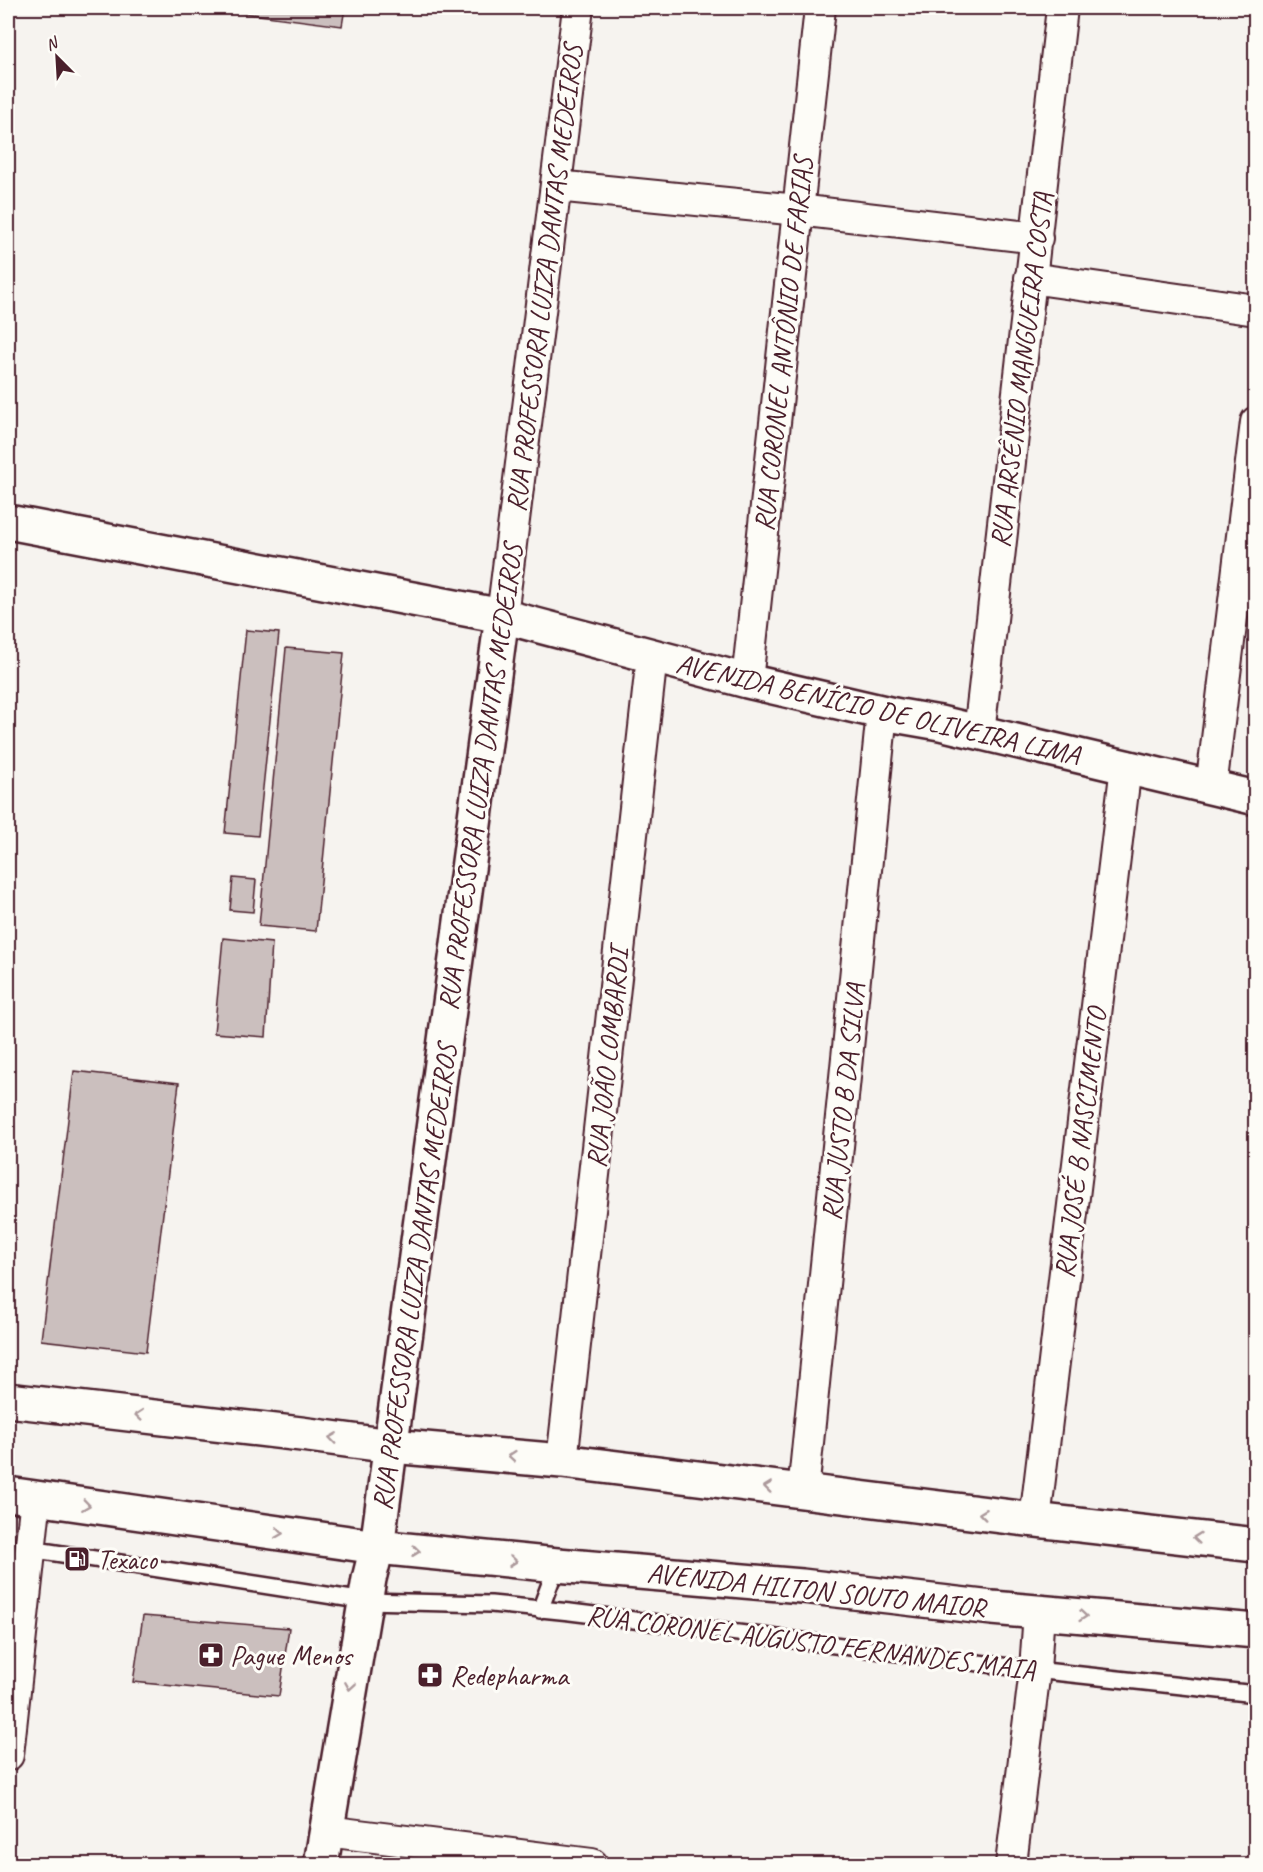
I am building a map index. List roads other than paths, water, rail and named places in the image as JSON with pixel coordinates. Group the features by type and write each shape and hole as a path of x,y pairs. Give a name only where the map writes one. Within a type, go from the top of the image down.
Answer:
{"main road":[{"name":"AVENIDA BENÍCIO DE OLIVEIRA LIMA","path":"8,522 502,616 747,681 940,723 1256,798"},
{"name":"RUA PROFESSORA LUIZA DANTAS MEDEIROS","path":"321,1864 365,1601 377,1547 502,616"},
{"path":"8,1400 391,1446 562,1461 803,1492 1256,1545"},
{"path":"22,1496 377,1547"},
{"name":"AVENIDA HILTON SOUTO MAIOR","path":"377,1547 1256,1631"}],"street":[{"name":"RUA PROFESSORA LUIZA DANTAS MEDEIROS","path":"502,616 578,8"},
{"name":"RUA CORONEL ANTÔNIO DE FARIAS","path":"747,681 820,8"},
{"name":"RUA ARSÊNIO MANGUEIRA COSTA","path":"979,733 1062,8"},
{"path":"556,186 798,210 1037,238"},
{"path":"1030,278 1256,310"},
{"path":"1211,788 1256,422"},
{"name":"RUA JOÃO LOMBARDI","path":"562,1461 652,656"},
{"name":"RUA JUSTO B DA SILVA","path":"803,1492 882,712"},
{"name":"RUA JOSÉ B NASCIMENTO","path":"1035,1520 1126,766"},
{"path":"8,1755 30,1549 22,1496"},
{"path":"1011,1864 1035,1670 1039,1612"},
{"path":"326,1831 592,1864"}],"lane":[{"name":"RUA CORONEL AUGUSTO FERNANDES MAIA","path":"30,1549 365,1601 491,1604 570,1612 1035,1670 1256,1694"},
{"path":"540,1610 557,1565"}],"place":[{"name":"Texaco","path":"77,1559"},
{"name":"Pague Menos","path":"211,1655"},
{"name":"Redepharma","path":"430,1675"}]}
